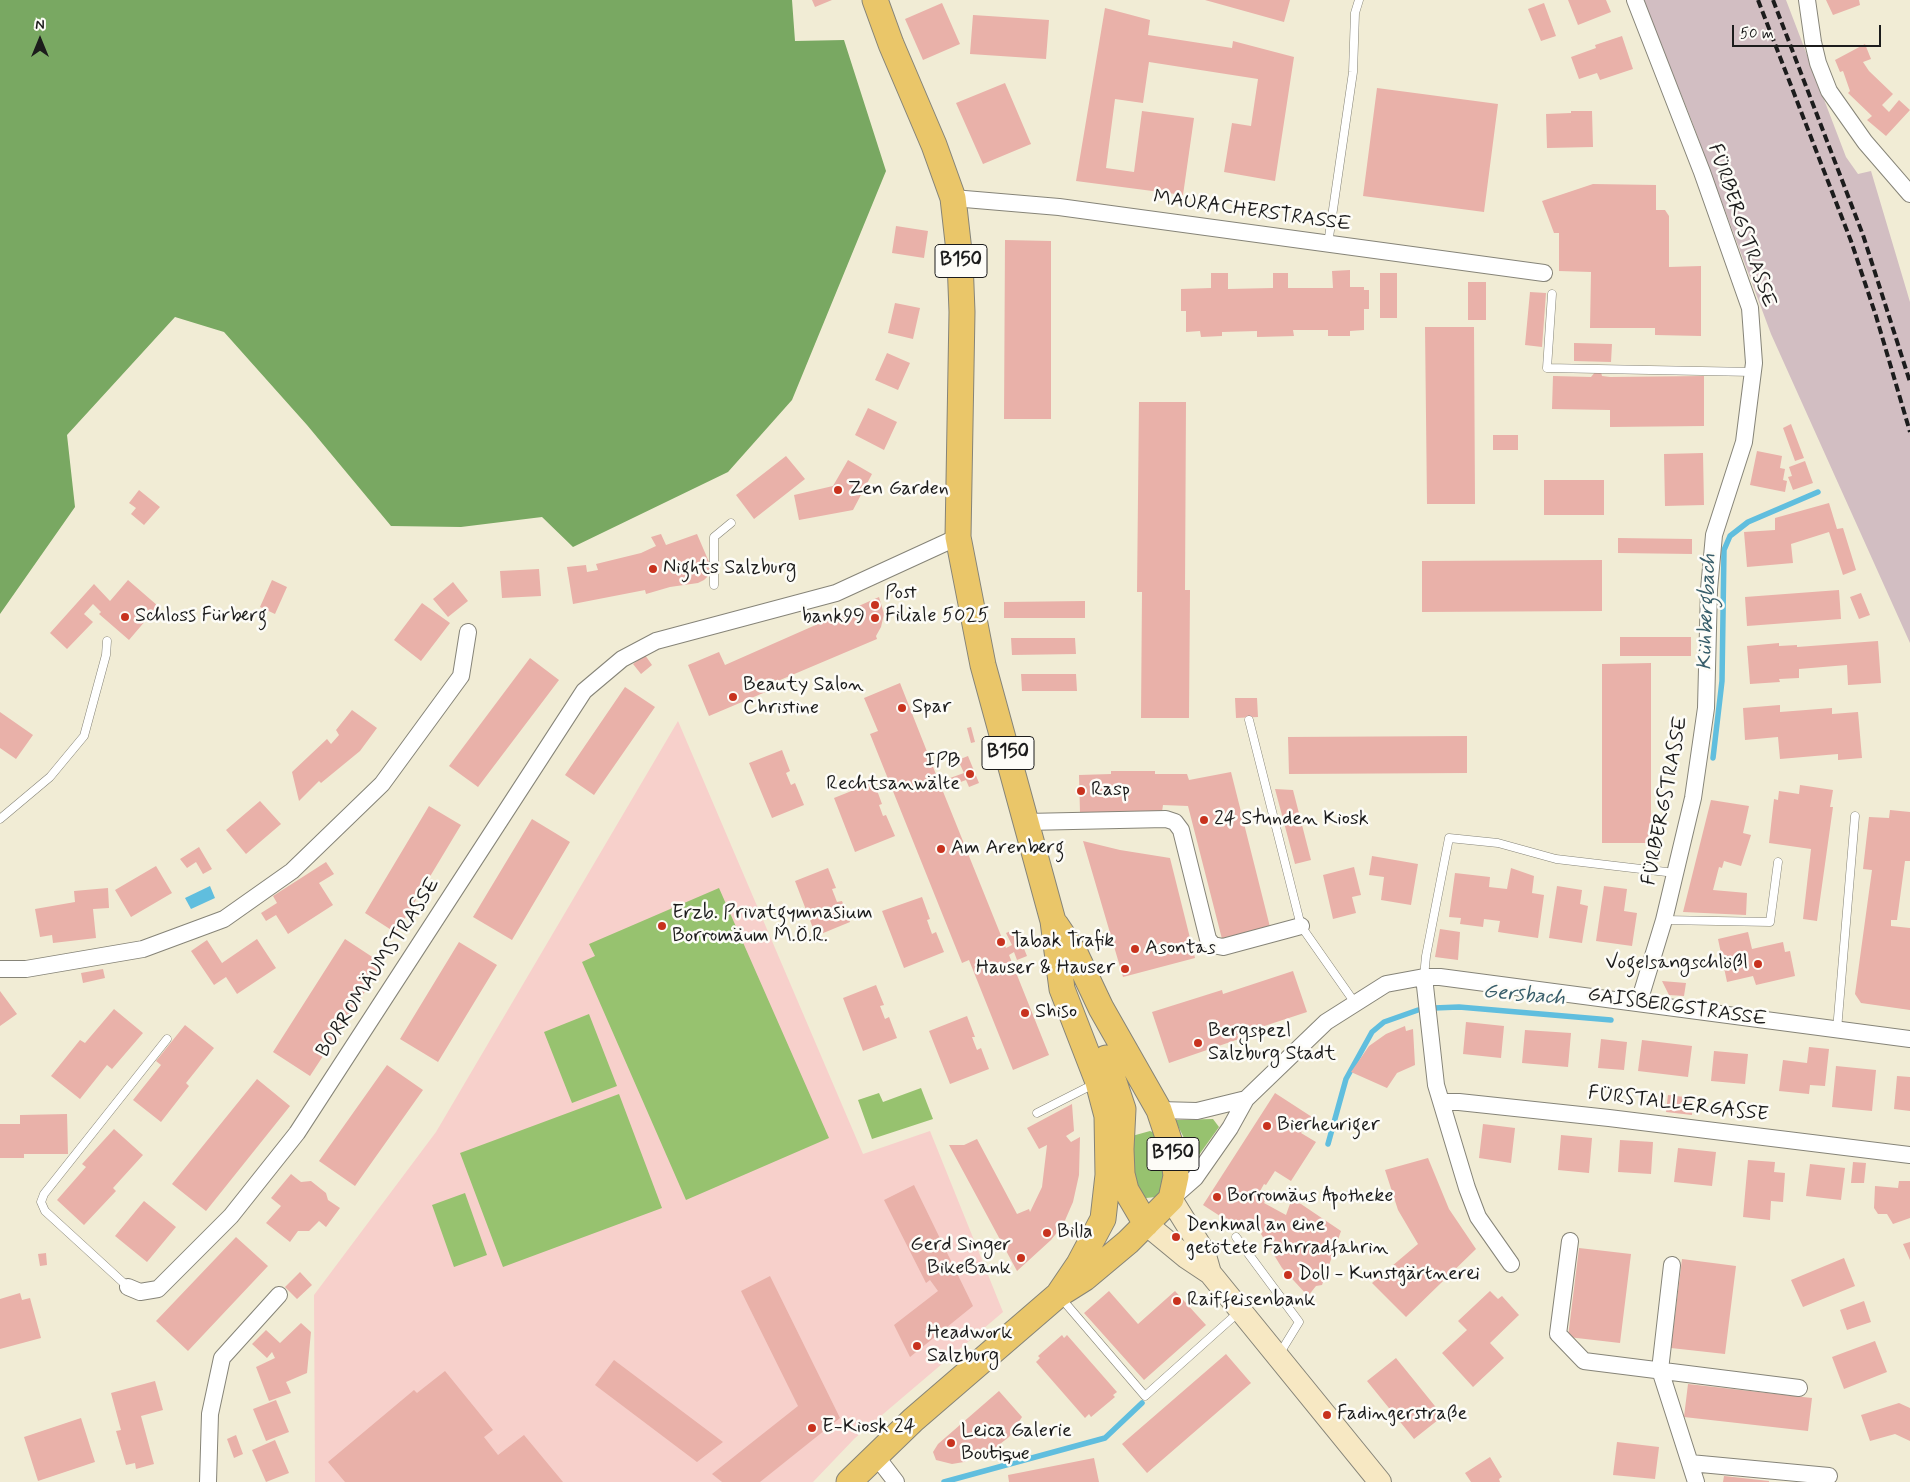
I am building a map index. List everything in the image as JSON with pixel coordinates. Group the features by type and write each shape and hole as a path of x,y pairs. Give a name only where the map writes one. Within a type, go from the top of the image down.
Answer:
{"main road":[{"name":"B150","path":"875,0 891,44 934,145 953,198 960,260 962,312 958,537 983,665 1053,921 1062,974 1062,989 1120,1075 1158,1110 1173,1152 1176,1176 1171,1198"},
{"name":"B150","path":"1053,921 1076,955 1101,1008 1120,1075 1107,1116 1116,1131"},
{"path":"1146,1224 1126,1190 1116,1131 1134,1115 1158,1110"},
{"name":"GAISBERGSTRASSE","path":"1058,1295 1079,1264 1103,1219 1116,1131"},
{"name":"GAISBERGSTRASSE","path":"849,1482 913,1420 1058,1295 1085,1278 1146,1224 1171,1198"}],"street":[{"name":"FÜRBERGSTRASSE","path":"1635,0 1702,172 1750,308 1753,372 1744,442 1714,535 1709,589 1706,708 1692,798 1664,920 1638,1002"},
{"path":"1807,0 1812,42 1818,63 1830,91 1865,142 1902,173 1910,194"},
{"name":"MAURACHERSTRASSE","path":"953,198 1059,207 1544,273"},
{"name":"BORROMÄUMSTRASSE","path":"128,1287 140,1292 158,1289 231,1216 297,1133 584,691 622,659 656,640 836,593 958,537"},
{"path":"0,969 26,969 143,949 224,919 292,870 382,784 460,676 468,632"},
{"path":"1026,822 1166,819 1176,822 1181,830 1208,939 1213,946 1223,947 1302,926"},
{"path":"1424,977 1436,1085 1467,1188 1478,1217 1511,1264"},
{"name":"GAISBERGSTRASSE","path":"1171,1198 1196,1178 1230,1128 1246,1099 1326,1022 1386,984 1424,977 1440,977 1910,1039"},
{"path":"1158,1110 1197,1111 1246,1099"},
{"name":"FÜRSTALLERGASSE","path":"1442,1102 1459,1102 1609,1118 1910,1155"},
{"path":"1171,1198 1204,1252 1210,1273"},
{"path":"1146,1224 1186,1257 1210,1273 1279,1355 1380,1482"},
{"path":"1570,1241 1558,1334 1584,1361 1799,1388"},
{"path":"1672,1264 1660,1370 1696,1482"},
{"path":"208,1482 210,1414 222,1358 279,1295"},
{"path":"876,1456 896,1482"},
{"path":"1690,1463 1830,1476"}],"lane":[{"path":"1328,244 1353,72 1355,13 1358,0"},
{"path":"1552,294 1547,368 1753,372"},
{"path":"714,586 714,537 731,523"},
{"path":"0,820 50,777 84,736 104,663 107,640"},
{"path":"1249,720 1302,926 1355,1003"},
{"path":"1837,1030 1855,816"},
{"path":"1424,977 1426,956 1449,838 1498,843 1556,859 1675,873"},
{"path":"1664,920 1770,922 1778,862"},
{"name":"BORROMÄUMSTRASSE","path":"128,1287 45,1211 41,1202 44,1194 167,1040"},
{"path":"1037,1113 1120,1075"},
{"path":"1236,1238 1300,1322 1279,1355"},
{"path":"1058,1295 1145,1396 1241,1310"}],"shaded area":[{"path":"1643,0 1786,0 1846,157 1858,174 1871,171 1910,302 1910,643 1771,334 1691,119"},
{"name":"Erzb. Privatgymnasium Borromäum M.Ö.R.","path":"678,721 863,1154 930,1131 1003,1312 855,1438 813,1482 315,1482 314,1295 436,1132"}],"green space":[{"path":"0,0 792,0 795,41 844,40 886,171 792,400 728,472 573,547 542,517 461,527 391,526 307,425 224,332 175,317 67,435 75,507 0,614"},
{"path":"719,888 829,1138 686,1200 582,962 595,956 589,944"},
{"path":"589,1014 617,1086 572,1103 544,1032"},
{"path":"921,1088 933,1119 872,1139 858,1100 879,1093 883,1102"},
{"path":"619,1094 662,1208 503,1267 460,1153"},
{"path":"1213,1119 1219,1127 1191,1166 1186,1142 1175,1120"},
{"path":"1150,1131 1159,1135 1168,1165 1161,1192 1156,1197 1146,1198 1135,1194 1132,1136"},
{"path":"465,1193 487,1255 454,1267 432,1205"}],"water":[{"path":"210,886 215,898 191,909 185,898"}],"building":[{"path":"812,0 832,0 815,7"},
{"path":"1205,0 1290,0 1284,22"},
{"path":"1568,0 1606,0 1611,12 1578,25"},
{"path":"1826,0 1859,0 1860,5 1833,15"},
{"path":"942,3 960,44 923,60 905,19"},
{"path":"1544,3 1556,36 1541,41 1528,9"},
{"path":"1105,8 1150,20 1148,35 1232,48 1233,41 1294,57 1275,181 1224,172 1232,123 1251,126 1258,79 1149,62 1143,103 1115,99 1106,168 1134,172 1142,111 1194,118 1183,195 1076,181"},
{"path":"973,15 1049,20 1046,59 970,54"},
{"path":"1622,36 1633,69 1600,80 1597,73 1579,79 1571,57 1596,48 1595,45"},
{"path":"1865,44 1871,59 1863,62 1869,71 1893,94 1882,105 1889,112 1899,100 1910,110 1886,136 1867,120 1872,116 1848,93 1850,91 1843,71 1840,72 1835,60"},
{"path":"1005,83 1031,144 983,164 956,103"},
{"path":"1377,88 1498,104 1484,212 1363,196"},
{"path":"1571,111 1592,111 1593,147 1547,148 1546,114 1571,113"},
{"path":"1593,184 1656,185 1656,210 1665,210 1669,216 1669,267 1701,266 1701,336 1655,335 1655,328 1590,328 1591,272 1559,271 1559,233 1554,233 1542,201"},
{"path":"896,226 928,231 924,258 892,253"},
{"path":"1005,240 1051,241 1051,419 1004,419"},
{"path":"1350,270 1350,287 1364,287 1364,290 1369,290 1369,309 1364,309 1364,330 1350,331 1350,336 1328,336 1328,330 1293,330 1294,336 1257,337 1257,331 1222,332 1222,336 1201,337 1200,331 1186,332 1186,311 1181,311 1181,289 1211,288 1211,273 1228,273 1228,289 1273,288 1273,273 1288,273 1288,288 1333,288 1332,271"},
{"path":"1380,273 1397,273 1397,318 1380,318"},
{"path":"1468,282 1486,282 1486,320 1468,320"},
{"path":"1530,292 1546,293 1542,347 1525,345"},
{"path":"895,303 920,308 913,339 888,333"},
{"path":"1425,327 1474,327 1475,504 1427,504"},
{"path":"1574,343 1612,344 1611,362 1574,361"},
{"path":"887,353 910,363 898,390 875,380"},
{"path":"1596,371 1601,372 1602,376 1610,377 1704,376 1704,426 1610,427 1610,410 1552,409 1553,376 1591,377"},
{"path":"1139,402 1186,402 1185,590 1190,590 1189,718 1141,718 1142,592 1137,592"},
{"path":"868,408 897,422 884,450 855,435"},
{"path":"1791,424 1804,458 1795,461 1783,428"},
{"path":"1493,435 1518,435 1518,450 1493,450"},
{"path":"1757,451 1782,456 1780,468 1785,469 1783,480 1787,481 1785,492 1750,485"},
{"path":"1703,453 1704,505 1665,506 1664,454"},
{"path":"786,456 805,479 754,519 736,495"},
{"name":"Zen Garden","path":"848,460 872,474 853,510 799,520 794,495 833,486"},
{"path":"1805,461 1813,483 1793,490 1788,477 1792,476 1789,467"},
{"path":"1544,480 1604,480 1604,515 1544,515"},
{"path":"139,490 160,507 144,525 131,514 136,508 129,503"},
{"path":"1829,503 1837,529 1843,528 1856,570 1843,575 1829,532 1791,544 1793,563 1747,567 1744,532 1775,530 1775,518"},
{"name":"Nights Salzburg","path":"661,534 666,545 697,534 709,562 709,575 698,583 670,587 646,594 645,590 573,604 567,567 586,565 587,572 598,570 596,564 641,553 656,546 651,537"},
{"path":"1618,538 1692,539 1692,554 1618,553"},
{"path":"1602,560 1602,611 1422,612 1422,561"},
{"path":"539,569 541,596 502,598 500,571"},
{"name":"Schloss Fürberg","path":"128,580 158,606 129,640 99,614 101,612 93,604 84,614 93,622 67,649 50,633 94,584 110,601"},
{"path":"272,580 287,587 275,614 260,607"},
{"path":"453,582 468,601 448,617 433,599"},
{"path":"1839,590 1841,619 1747,626 1745,597"},
{"path":"1861,593 1870,615 1859,619 1850,597"},
{"path":"879,597 884,614 881,627 876,636 877,639 766,686 768,691 709,716 688,665 719,652 725,665"},
{"path":"1085,601 1085,618 1004,618 1004,602"},
{"path":"422,603 450,623 421,661 394,640"},
{"path":"1620,637 1691,637 1691,656 1620,656"},
{"path":"1011,638 1075,638 1076,654 1012,655"},
{"path":"1878,641 1881,683 1848,685 1847,665 1799,669 1799,678 1779,679 1780,682 1750,684 1747,646 1779,643 1779,646 1797,645 1797,647"},
{"path":"645,655 652,665 641,674 633,664"},
{"path":"530,658 559,680 478,787 449,766"},
{"path":"1651,663 1651,843 1602,843 1602,664"},
{"path":"1021,674 1076,674 1077,691 1022,691"},
{"name":"Am Arenberg","path":"900,683 939,782 964,773 958,760 968,756 979,783 969,787 966,780 942,789 1006,948 1012,945 1006,933 1016,929 1027,956 1017,960 1014,952 1009,955 1049,1055 1013,1070 969,960 962,963 870,734 878,731 864,698"},
{"path":"625,687 655,707 594,795 565,775"},
{"path":"1235,698 1257,698 1258,717 1236,718"},
{"path":"1780,705 1780,712 1832,708 1832,714 1858,712 1862,758 1838,760 1838,754 1780,759 1778,737 1745,740 1743,708"},
{"path":"352,710 377,728 360,751 321,783 319,781 299,801 292,772 327,739 331,744 339,735 336,730"},
{"path":"0,712 33,735 16,759 0,748"},
{"path":"971,727 975,742 971,743 967,728"},
{"path":"1467,736 1467,773 1289,774 1288,737"},
{"path":"782,750 790,771 786,773 791,785 795,783 804,805 772,818 749,763"},
{"path":"1111,771 1155,771 1155,774 1187,774 1189,780 1231,772 1270,927 1222,939 1188,806 1163,805 1162,812 1080,813 1079,775 1111,774"},
{"path":"874,782 882,804 879,805 883,816 886,815 895,836 855,852 834,798"},
{"path":"1800,785 1833,790 1830,807 1833,807 1817,921 1803,919 1811,849 1769,843 1774,799 1778,800 1779,791 1799,794"},
{"path":"1275,789 1293,790 1311,860 1295,864"},
{"path":"1711,800 1749,806 1743,833 1751,835 1741,866 1724,861 1722,868 1719,867 1713,890 1747,893 1746,915 1683,912"},
{"path":"260,801 281,824 246,854 226,830"},
{"path":"429,806 461,825 396,933 365,913"},
{"path":"1890,810 1910,812 1910,861 1905,861 1897,920 1891,920 1891,926 1910,928 1910,1010 1861,1003 1855,994 1872,870 1863,869 1869,817 1889,818"},
{"path":"532,819 570,842 512,940 473,917"},
{"path":"1083,841 1120,850 1170,858 1195,958 1123,977"},
{"path":"199,847 212,869 203,874 196,862 187,868 180,859"},
{"path":"1372,856 1418,864 1411,905 1381,900 1384,877 1369,875"},
{"path":"326,862 334,874 319,883 333,905 288,934 276,915 266,921 261,913 277,903 273,896"},
{"path":"156,866 172,893 131,917 115,890"},
{"path":"1354,867 1361,895 1352,897 1356,913 1333,919 1323,875"},
{"path":"828,868 836,888 832,889 837,902 842,901 850,922 816,936 795,881"},
{"path":"1511,868 1534,876 1532,893 1544,895 1538,938 1498,932 1500,921 1484,919 1483,927 1460,924 1461,918 1449,917 1455,873 1490,877 1489,887 1507,889"},
{"path":"1557,886 1582,890 1580,904 1588,906 1582,943 1549,938"},
{"path":"1604,886 1627,889 1624,911 1637,913 1632,946 1596,941"},
{"path":"108,888 109,908 93,909 96,938 53,943 52,935 40,937 35,909 75,902 74,891"},
{"path":"922,897 930,919 927,920 932,934 936,932 944,952 904,968 882,911"},
{"path":"1440,929 1460,932 1458,960 1435,957"},
{"name":"Vogelsangschlößl","path":"1748,932 1752,949 1783,942 1785,952 1790,951 1795,976 1756,985 1753,976 1727,982 1718,939"},
{"path":"257,939 276,968 237,994 226,977 214,985 191,951 207,940 222,963"},
{"path":"345,939 383,964 310,1076 273,1052"},
{"path":"459,942 497,965 438,1062 400,1039"},
{"path":"103,969 105,978 83,983 81,973"},
{"path":"1293,971 1307,1012 1237,1035 1239,1039 1169,1063 1152,1012 1222,990 1223,994"},
{"path":"1662,981 1686,983 1684,996 1669,995"},
{"path":"876,985 884,1005 880,1006 885,1019 889,1017 897,1038 863,1051 843,998"},
{"path":"0,991 17,1014 0,1026"},
{"path":"114,1009 143,1033 112,1069 107,1065 80,1099 51,1076 80,1040 85,1043"},
{"path":"967,1016 975,1037 972,1037 977,1050 981,1048 989,1069 950,1084 929,1031"},
{"path":"1466,1022 1504,1026 1501,1058 1463,1054"},
{"path":"185,1025 214,1048 186,1083 189,1086 161,1122 133,1100 161,1065 156,1061"},
{"path":"1405,1026 1406,1031 1413,1029 1415,1065 1397,1073 1387,1088 1351,1072 1369,1046 1386,1034"},
{"path":"1525,1030 1571,1033 1568,1067 1522,1063"},
{"path":"1601,1039 1627,1042 1624,1070 1598,1068"},
{"path":"1642,1040 1692,1046 1688,1077 1638,1071"},
{"path":"1809,1047 1829,1049 1825,1086 1810,1085 1809,1094 1779,1091 1783,1060 1807,1063"},
{"path":"1714,1051 1748,1054 1745,1084 1711,1081"},
{"path":"387,1065 423,1090 355,1186 319,1161"},
{"path":"1836,1066 1876,1070 1872,1111 1832,1107"},
{"path":"1897,1076 1910,1077 1910,1111 1894,1109"},
{"path":"257,1079 290,1106 206,1211 172,1184"},
{"path":"1275,1093 1312,1117 1301,1133 1316,1142 1291,1181 1275,1171 1259,1193 1267,1198 1264,1203 1286,1215 1291,1201 1301,1204 1341,1231 1322,1285 1316,1286 1308,1296 1282,1268 1261,1234 1263,1231 1250,1222 1243,1231 1203,1205"},
{"path":"1668,1095 1693,1098 1692,1115 1666,1112"},
{"path":"1072,1104 1074,1131 1066,1136 1071,1142 1080,1137 1079,1175 1073,1202 1063,1225 1051,1240 1017,1271 949,1145 964,1145 977,1139 1017,1214 1029,1209 1030,1212 1042,1187 1047,1145 1039,1149 1027,1128"},
{"path":"67,1114 68,1154 24,1154 24,1158 0,1158 0,1124 20,1124 20,1115"},
{"path":"1483,1124 1515,1128 1511,1163 1479,1158"},
{"path":"114,1129 143,1155 113,1188 116,1191 84,1225 57,1200 86,1167 82,1164"},
{"path":"1561,1135 1592,1138 1589,1173 1558,1170"},
{"path":"1620,1140 1653,1142 1651,1174 1618,1172"},
{"path":"1678,1148 1716,1152 1712,1186 1674,1182"},
{"path":"1428,1158 1449,1209 1476,1249 1406,1317 1372,1283 1418,1244 1398,1210 1385,1170"},
{"path":"1748,1160 1775,1162 1774,1172 1785,1173 1783,1202 1771,1201 1770,1220 1743,1217"},
{"path":"1853,1162 1866,1163 1864,1183 1851,1183"},
{"path":"1810,1164 1845,1168 1841,1200 1806,1196"},
{"path":"291,1174 301,1182 311,1181 326,1193 328,1200 340,1208 326,1227 319,1221 309,1231 298,1231 290,1242 266,1223 281,1206 271,1198"},
{"path":"1899,1181 1910,1181 1910,1218 1893,1224 1887,1214 1878,1214 1874,1208 1875,1186 1898,1188"},
{"path":"914,1185 973,1306 910,1357 894,1325 938,1291 930,1280 926,1283 884,1200"},
{"path":"144,1201 176,1227 147,1262 115,1236"},
{"path":"236,1237 268,1266 188,1351 156,1321"},
{"path":"1910,1242 1910,1260 1903,1244"},
{"path":"1579,1248 1631,1254 1620,1343 1568,1337"},
{"path":"46,1253 47,1265 40,1266 38,1254"},
{"path":"1844,1258 1855,1286 1803,1307 1791,1280"},
{"path":"1682,1259 1736,1266 1725,1354 1671,1348"},
{"path":"300,1272 312,1285 297,1299 285,1287"},
{"path":"770,1276 840,1418 760,1482 722,1482 712,1474 798,1406 741,1291"},
{"path":"1109,1291 1138,1324 1175,1291 1206,1325 1144,1380 1084,1313"},
{"path":"1490,1291 1498,1299 1502,1296 1519,1315 1490,1343 1504,1358 1473,1387 1442,1353 1467,1330 1458,1321"},
{"path":"20,1293 22,1300 30,1298 41,1338 0,1349 0,1299"},
{"path":"1864,1301 1871,1322 1847,1330 1840,1310"},
{"path":"301,1323 311,1332 307,1373 286,1382 291,1393 269,1401 256,1367 275,1358 272,1352 267,1358 252,1344 266,1330 280,1343"},
{"path":"1062,1335 1064,1338 1067,1335 1117,1392 1113,1395 1115,1397 1091,1417 1089,1414 1085,1418 1036,1362 1040,1358 1038,1356"},
{"path":"1875,1341 1887,1372 1844,1389 1832,1357"},
{"path":"1226,1354 1251,1383 1147,1473 1122,1444"},
{"path":"1396,1358 1443,1416 1414,1439 1367,1381"},
{"path":"614,1360 723,1442 697,1462 595,1385"},
{"path":"445,1371 493,1430 484,1437 498,1455 524,1435 563,1482 345,1482 328,1462 414,1390 417,1393"},
{"path":"155,1381 163,1410 141,1416 154,1464 136,1469 135,1463 126,1465 116,1431 121,1430 111,1393"},
{"path":"1688,1384 1812,1398 1808,1431 1684,1417"},
{"path":"999,1391 1022,1417 1009,1437 991,1451 964,1462 952,1464 936,1460 933,1452 938,1444"},
{"path":"276,1400 289,1432 266,1441 253,1409"},
{"path":"1899,1403 1910,1408 1910,1441 1895,1434 1870,1441 1861,1415"},
{"path":"81,1418 95,1462 38,1481 24,1437"},
{"path":"236,1435 243,1454 234,1458 227,1439"},
{"path":"275,1440 289,1473 266,1482 252,1450"},
{"path":"1617,1442 1659,1447 1655,1479 1613,1475"},
{"path":"1490,1457 1502,1477 1499,1479 1500,1482 1471,1482 1465,1473"},
{"path":"1094,1458 1099,1482 1009,1482 1008,1475"},
{"path":"1724,1476 1769,1481 1769,1482 1723,1482"}],"waterway":[{"name":"Kühbergbach","path":"1713,758 1722,681 1724,550 1730,536 1748,522 1818,492"},
{"name":"Gersbach","path":"1434,1008 1459,1007 1611,1020"},
{"name":"Gersbach","path":"1328,1144 1346,1079 1372,1032 1384,1022 1418,1010"},
{"name":"Gersbach","path":"944,1482 1105,1438 1142,1403"}],"railway":[{"path":"1758,0 1851,241 1876,316 1910,432"},
{"path":"1773,0 1863,235 1910,382"}],"place":[{"name":"Zen Garden","path":"838,490"},
{"name":"Nights Salzburg","path":"653,569"},
{"name":"Post Filiale 5025","path":"875,605"},
{"name":"Schloss Fürberg","path":"125,617"},
{"name":"bank99","path":"875,618"},
{"name":"Beauty Salon Christine","path":"733,697"},
{"name":"Spar","path":"902,708"},
{"name":"IPB Rechtsanwälte","path":"970,774"},
{"name":"Rasp","path":"1081,791"},
{"name":"24 Stunden Kiosk","path":"1204,820"},
{"name":"Am Arenberg","path":"941,849"},
{"name":"Erzb. Privatgymnasium Borromäum M.Ö.R.","path":"662,926"},
{"name":"Tabak Trafik","path":"1001,942"},
{"name":"Asontas","path":"1135,949"},
{"name":"Vogelsangschlößl","path":"1758,964"},
{"name":"Hauser & Hauser","path":"1125,969"},
{"name":"Shiso","path":"1025,1013"},
{"name":"Bergspezl Salzburg Stadt","path":"1198,1043"},
{"name":"Bierheuriger","path":"1267,1126"},
{"name":"Borromäus Apotheke","path":"1217,1197"},
{"name":"Billa","path":"1047,1233"},
{"name":"Denkmal an eine getötete Fahrradfahrin","path":"1176,1237"},
{"name":"Gerd Singer BikeBank","path":"1021,1258"},
{"name":"Doll - Kunstgärtnerei","path":"1288,1275"},
{"name":"Raiffeisenbank","path":"1177,1301"},
{"name":"Headwork Salzburg","path":"917,1346"},
{"name":"Fadingerstraße","path":"1327,1415"},
{"name":"E-Kiosk 24","path":"812,1428"},
{"name":"Leica Galerie Boutique","path":"951,1443"}]}
